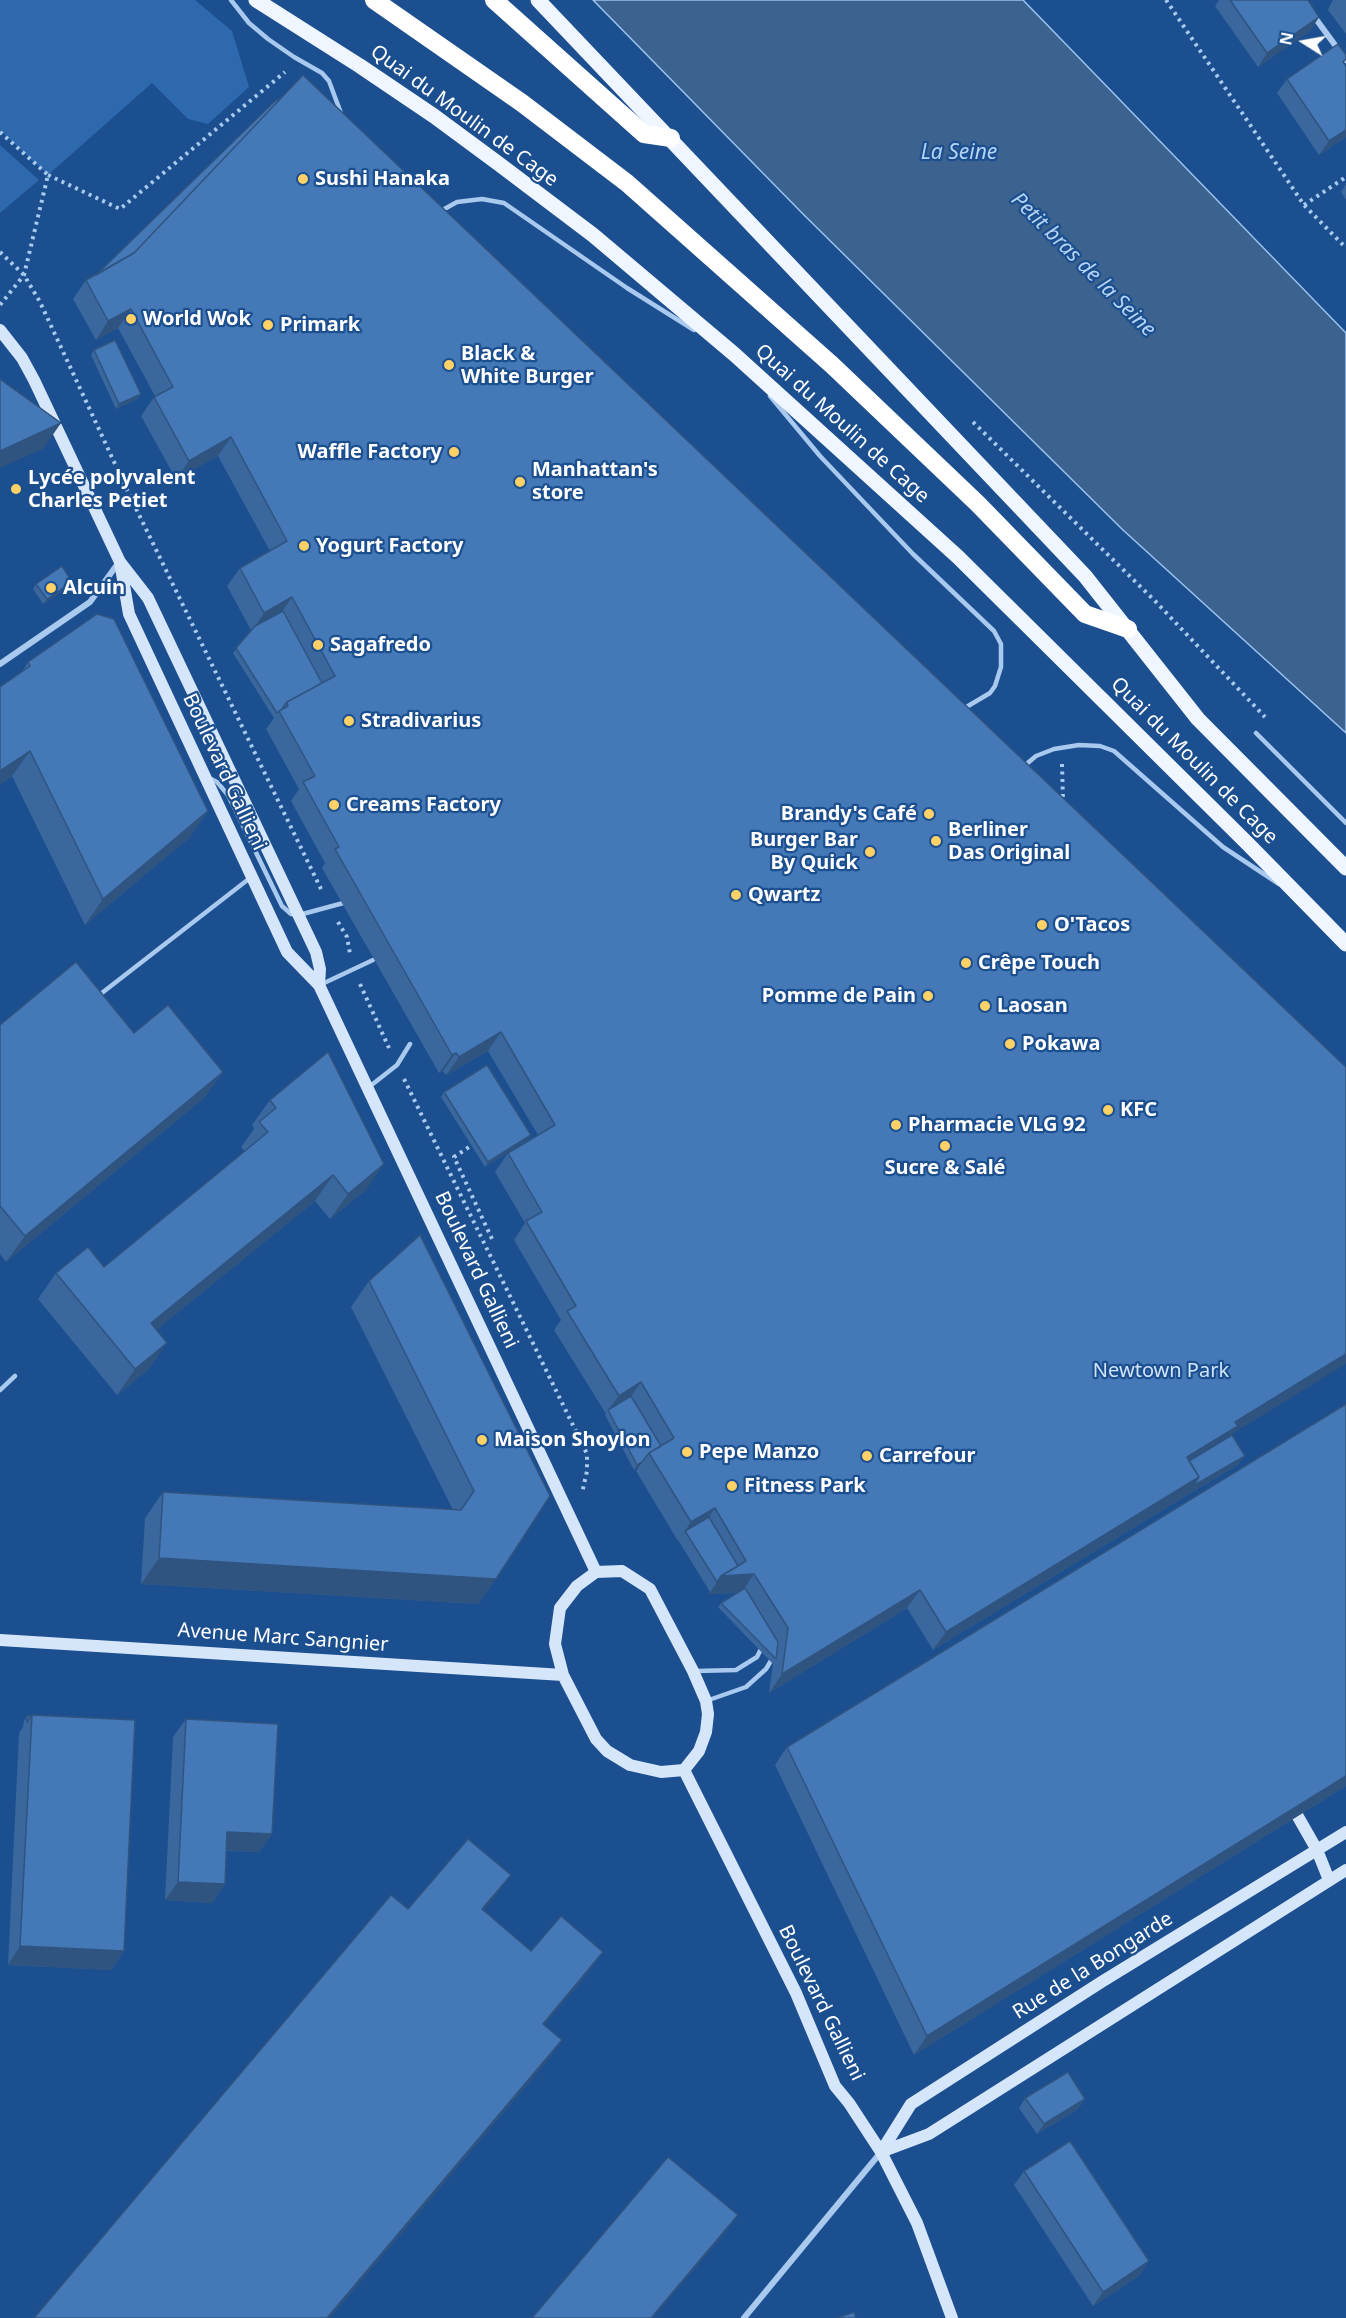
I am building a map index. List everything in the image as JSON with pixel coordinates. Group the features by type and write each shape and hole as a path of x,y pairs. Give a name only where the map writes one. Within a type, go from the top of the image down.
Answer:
{"highway":[{"path":"374,0 405,19 522,103 627,183 832,365 978,504 1085,614 1128,629"},
{"path":"494,0 644,134 670,138"}],"main road":[{"name":"Quai du Moulin de Cage","path":"256,0 369,73 490,157 593,236 734,354 958,557 1346,944"},
{"name":"Quai du Moulin de Cage","path":"538,0 1077,568 1198,719 1346,868"},
{"name":"Boulevard Gallieni","path":"0,330 22,358 34,380 120,562 148,598 316,952 320,969 320,986"},
{"name":"Boulevard Gallieni","path":"120,562 129,614 287,952 320,986 596,1572"},
{"path":"622,1571 650,1589 693,1671 706,1701 708,1714 706,1732 699,1751 684,1770 661,1772 630,1765 607,1751 596,1739 563,1675 555,1644 560,1608 577,1586 596,1572 622,1571"},
{"name":"Avenue Marc Sangnier","path":"0,1640 563,1675"},
{"name":"Boulevard Gallieni","path":"684,1770 796,1993 835,2086 881,2152 918,2223 952,2318"},
{"path":"1297,1815 1317,1850 1329,1881"},
{"name":"Rue de la Bongarde","path":"881,2152 911,2103 1103,1981 1346,1832"},
{"name":"Rue de la Bongarde","path":"881,2152 929,2134 1346,1870"}],"street":[{"path":"1309,9 1346,60"},
{"path":"0,664 90,602 120,562"},
{"name":"Rue de la Bongarde","path":"744,2318 881,2152"}],"lane":[{"path":"231,0 249,22 268,39 322,73 329,81 344,121"},
{"path":"432,217 457,202 482,199 504,203 627,288 734,354 820,456 913,554 994,631 1000,644 1001,667 996,686 990,693 960,710"},
{"path":"1256,733 1346,823"},
{"path":"1022,768 1036,756 1061,748 1079,745 1100,746 1114,752 1223,848 1305,902"},
{"path":"204,775 217,782 228,795 282,906 291,914 299,915 331,908 348,901"},
{"path":"97,997 252,876"},
{"path":"320,986 373,960"},
{"path":"369,1087 397,1065 410,1044"},
{"path":"0,1390 15,1376"},
{"path":"693,1671 736,1670 757,1658 766,1641"},
{"path":"706,1701 746,1687 766,1670 778,1650"}],"path":[{"path":"1166,0 1304,205 1346,248"},
{"path":"0,132 48,175 120,209 290,67"},
{"path":"0,305 24,275 48,175"},
{"path":"1304,205 1346,177"},
{"path":"0,252 24,275 40,302 128,492 311,872 347,937 354,968 397,1065 587,1454 586,1472 574,1526"},
{"path":"1061,748 1063,812"},
{"path":"482,1138 454,1157 492,1239"}],"shaded area":[{"path":"0,0 195,0 232,31 249,87 208,124 188,119 152,83 48,175 0,130"},
{"path":"0,145 39,180 0,213"}],"water":[{"name":"La Seine","path":"593,0 1023,0 1346,333 1346,733 1123,530 804,215"}],"building":[{"path":"1230,0 1308,0 1319,17 1267,53"},
{"path":"1338,44 1346,55 1343,62 1346,66 1346,130 1329,141 1287,79"},
{"name":"Qwartz","path":"303,75 1346,1067 1346,1354 1235,1422 1238,1426 1187,1457 1199,1477 946,1632 920,1590 782,1674 788,1628 754,1574 721,1576 746,1561 715,1508 691,1522 649,1453 674,1438 641,1382 619,1396 567,1311 576,1306 526,1221 542,1212 508,1153 555,1125 501,1032 459,1057 456,1053 452,1055 335,849 339,847 303,782 315,776 279,711 288,706 287,702 335,676 292,597 264,613 240,568 287,541 231,437 189,461 154,397 173,387 131,309 108,321 86,280 134,253"},
{"path":"283,96 134,253 96,275 274,102"},
{"path":"115,340 141,394 119,404 94,350"},
{"path":"0,379 61,423 0,451"},
{"name":"Alcuin","path":"62,566 72,582 47,599 36,584"},
{"path":"283,611 322,683 287,702 277,713 236,648 255,626"},
{"path":"97,614 114,619 208,811 103,899 30,751 0,771 0,687 30,666 28,662"},
{"path":"76,962 134,1033 168,1005 223,1072 25,1236 0,1206 0,1025"},
{"path":"328,1052 384,1164 348,1194 333,1175 151,1323 167,1343 135,1369 56,1273 88,1247 104,1267 268,1132 259,1122 276,1108 270,1100"},
{"path":"487,1065 531,1135 488,1162 444,1092"},
{"path":"420,1235 550,1496 496,1579 159,1558 163,1492 461,1510 474,1491 369,1281"},
{"path":"631,1396 661,1446 649,1453 637,1465 608,1410"},
{"path":"1346,1404 1346,1776 927,2036 787,1747"},
{"path":"1232,1435 1245,1456 1193,1486 1199,1477 1189,1461"},
{"path":"709,1517 738,1566 721,1576 717,1582 685,1531"},
{"path":"745,1588 778,1642 776,1659 721,1603"},
{"path":"32,1715 135,1720 124,1951 20,1946"},
{"path":"186,1719 278,1724 272,1834 227,1832 225,1884 178,1882"},
{"path":"468,1839 511,1875 482,1909 531,1951 561,1916 603,1952 543,2024 562,2040 327,2318 34,2318 391,1895 408,1909"},
{"path":"1068,2072 1085,2099 1044,2124 1025,2098"},
{"path":"1070,2141 1149,2261 1103,2292 1024,2171"},
{"path":"668,2157 738,2215 651,2318 532,2318"},
{"path":"854,2312 856,2318 837,2318"}],"place":[{"name":"Sushi Hanaka","path":"303,179"},
{"name":"World Wok","path":"131,319"},
{"name":"Primark","path":"268,325"},
{"name":"Black & White Burger","path":"449,365"},
{"name":"Waffle Factory","path":"454,452"},
{"name":"Manhattan's store","path":"520,482"},
{"name":"Lycée polyvalent Charles Petiet","path":"16,489"},
{"name":"Yogurt Factory","path":"304,546"},
{"name":"Alcuin","path":"51,588"},
{"name":"Sagafredo","path":"318,645"},
{"name":"Stradivarius","path":"349,721"},
{"name":"Creams Factory","path":"334,805"},
{"name":"Brandy's Café","path":"929,814"},
{"name":"Berliner Das Original","path":"936,841"},
{"name":"Burger Bar By Quick","path":"870,852"},
{"name":"Qwartz","path":"736,895"},
{"name":"O'Tacos","path":"1042,925"},
{"name":"Crêpe Touch","path":"966,963"},
{"name":"Pomme de Pain","path":"928,996"},
{"name":"Laosan","path":"985,1006"},
{"name":"Pokawa","path":"1010,1044"},
{"name":"KFC","path":"1108,1110"},
{"name":"Pharmacie VLG 92","path":"896,1125"},
{"name":"Sucre & Salé","path":"945,1146"},
{"name":"Maison Shoylon","path":"482,1440"},
{"name":"Pepe Manzo","path":"687,1452"},
{"name":"Carrefour","path":"867,1456"},
{"name":"Fitness Park","path":"732,1486"}],"water label":[{"name":"Petit bras de la Seine","path":"1083,265"}],"park label":[{"name":"Newtown Park","path":"1161,1371"}]}
